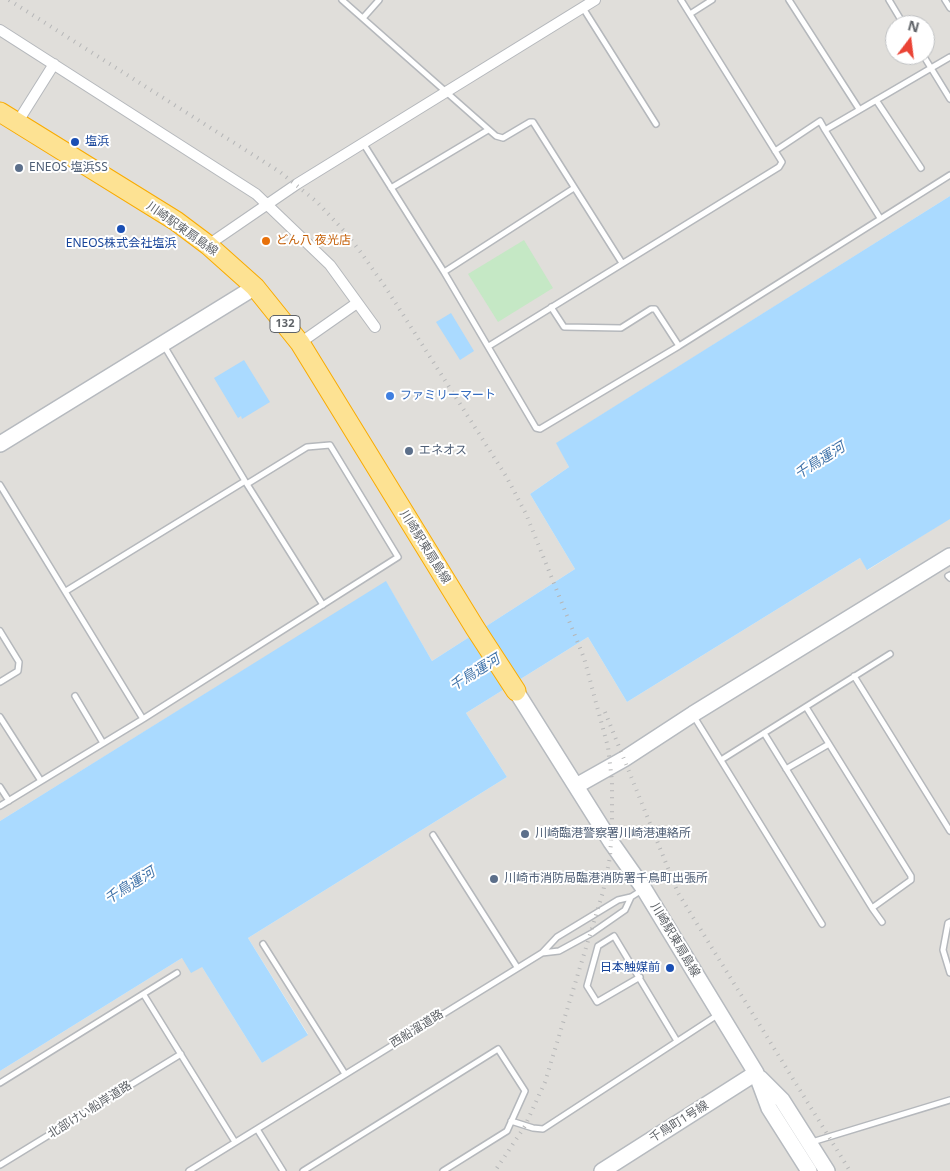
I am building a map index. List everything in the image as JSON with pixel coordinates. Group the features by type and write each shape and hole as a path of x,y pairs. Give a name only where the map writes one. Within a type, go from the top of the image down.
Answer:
{"highway":[{"name":"川崎駅東扇島線","path":"0,112 176,221 208,245 255,287 300,342 474,628 516,691"}],"street":[{"path":"208,245 266,204 595,0"},
{"path":"0,30 256,194 330,265 375,327"},
{"path":"17,123 54,64"},
{"path":"0,444 255,287"},
{"path":"300,342 357,302"},
{"path":"576,786 624,759 693,714 950,556"},
{"name":"川崎駅東扇島線","path":"516,691 611,842 638,893 720,1014 756,1073 769,1108 809,1171"},
{"name":"川崎駅東扇島線","path":"756,1073 782,1100 827,1171"},
{"name":"千鳥町1号線","path":"602,1171 756,1073"}],"lane":[{"path":"342,0 496,136 503,138 533,122 622,263"},
{"path":"362,18 379,0"},
{"path":"489,346 779,167 782,162 681,0"},
{"path":"690,14 712,0"},
{"path":"788,0 859,110"},
{"path":"889,0 898,15"},
{"path":"945,0 950,8"},
{"path":"582,7 656,124"},
{"path":"826,130 950,57"},
{"path":"929,65 950,100"},
{"path":"876,100 921,168"},
{"path":"775,151 820,121 880,218"},
{"path":"391,188 488,130"},
{"path":"363,143 489,346 536,428 540,429 678,346 950,175"},
{"path":"444,272 574,188"},
{"path":"551,307 564,327 621,328 654,309 678,346"},
{"path":"163,344 323,605"},
{"path":"0,806 143,719 398,557 330,446 307,447 66,591"},
{"path":"0,485 143,719"},
{"path":"0,631 19,662 18,671 0,682"},
{"path":"721,760 890,654"},
{"path":"854,676 950,830"},
{"path":"75,696 103,743"},
{"path":"806,707 911,876 911,880 872,908"},
{"path":"693,714 822,924"},
{"path":"0,717 41,781"},
{"path":"764,733 882,922"},
{"path":"786,769 829,744"},
{"path":"0,787 9,801"},
{"path":"433,835 517,967"},
{"path":"542,953 559,951 592,933 626,910 638,893"},
{"name":"西船溜道路","path":"190,1171 542,953 557,937 618,900 638,893"},
{"path":"950,922 948,923 943,950 950,973"},
{"path":"640,977 597,1002 587,986 598,946 614,936 640,977 677,1041"},
{"path":"263,944 345,1074"},
{"path":"0,1083 177,974"},
{"path":"144,994 235,1142"},
{"path":"511,1121 543,1129 720,1014"},
{"path":"303,1171 498,1049 525,1092 507,1131 443,1171"},
{"name":"北部けい船岸道路","path":"1,1163 181,1054"},
{"path":"795,1147 950,1100"},
{"path":"257,1129 283,1171"}],"shaded area":[{"path":"0,0 950,0 950,196 557,443 569,467 530,494 575,569 432,661 386,582 0,821"},
{"path":"950,518 950,1171 0,1171 0,1071 182,958 202,967 262,1063 308,1034 248,938 507,777 466,713 588,637 627,702 860,558 868,570"}],"green space":[{"path":"524,240 553,288 498,322 468,274"}],"water":[{"name":"千鳥運河","path":"950,196 950,519 867,570 860,558 627,702 588,637 466,713 507,777 248,938 308,1035 262,1063 202,967 191,973 182,958 0,1071 0,821 386,581 432,661 575,569 530,494 569,467 556,443"},
{"path":"451,313 474,351 460,360 436,322"},
{"path":"244,360 270,402 242,419 241,416 238,418 214,378"}],"railway":[{"path":"9,0 280,172 317,202 346,233 386,288 506,476 526,514 584,658 608,747 612,781 612,826 610,857 603,892 545,1082 525,1126 495,1171"},
{"path":"605,712 678,893 850,1171"}],"place":[{"name":"塩浜","path":"75,142"},
{"name":"ENEOS 塩浜SS","path":"19,168"},
{"name":"ENEOS株式会社塩浜","path":"121,229"},
{"name":"どん八 夜光店","path":"266,241"},
{"name":"ファミリーマート","path":"390,396"},
{"name":"エネオス","path":"409,451"},
{"name":"川崎臨港警察署川崎港連絡所","path":"525,834"},
{"name":"川崎市消防局臨港消防署千鳥町出張所","path":"494,879"},
{"name":"日本触媒前","path":"670,968"}]}
